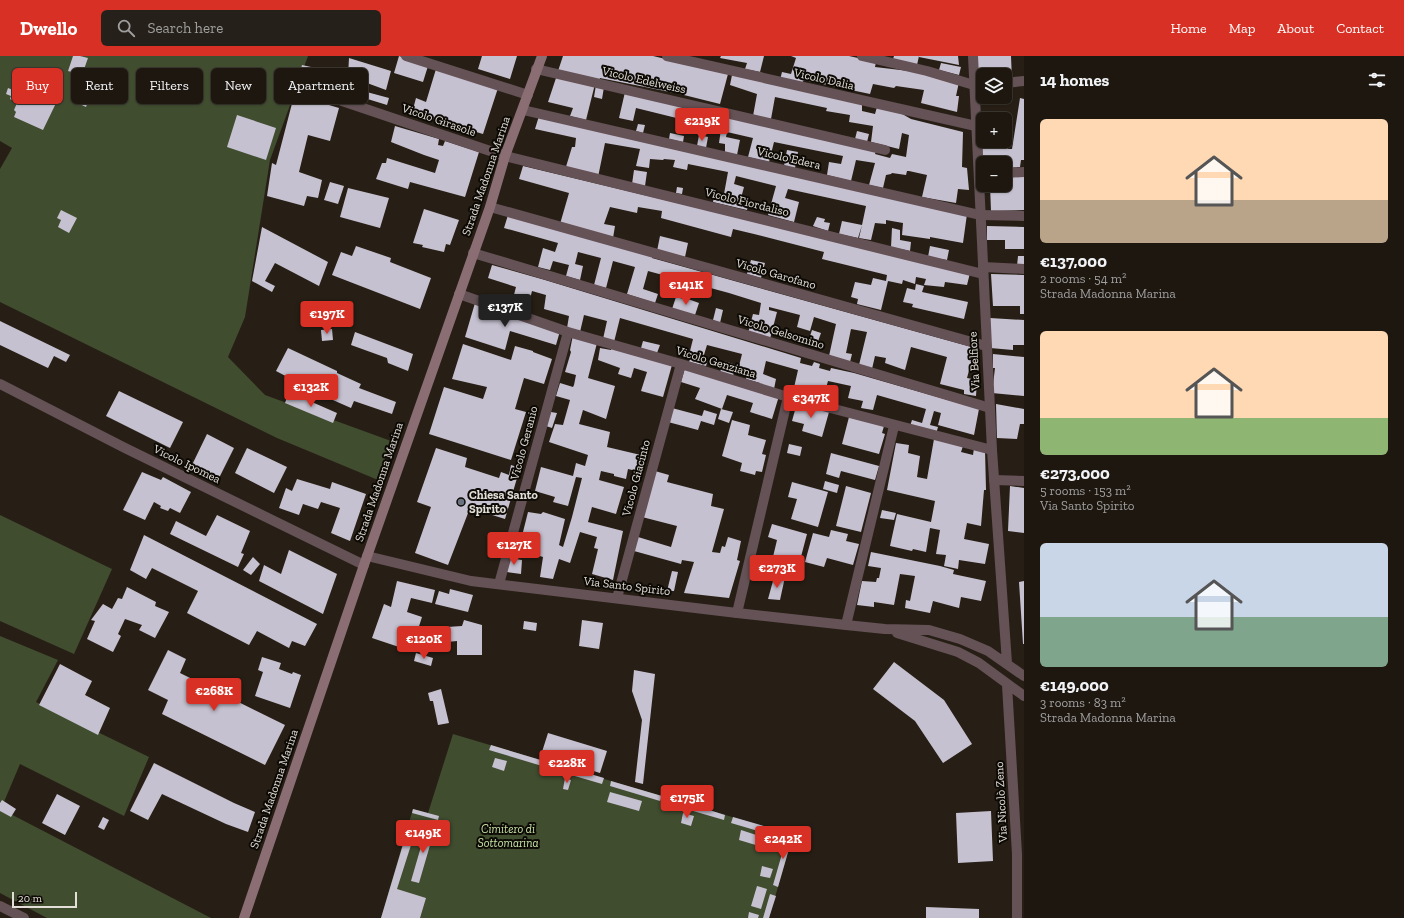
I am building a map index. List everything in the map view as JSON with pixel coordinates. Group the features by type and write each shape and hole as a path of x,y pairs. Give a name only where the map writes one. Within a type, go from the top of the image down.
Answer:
{"street":[{"path":"406,56 528,95"},
{"name":"Strada Madonna Marina","path":"244,918 458,294 490,207 505,156 542,56"},
{"name":"Vicolo Dalia","path":"667,56 976,126"},
{"path":"862,56 976,83"},
{"name":"Via Belfiore","path":"973,56 976,70"},
{"name":"Vicolo Edelweiss","path":"536,69 885,150"},
{"path":"1012,82 1024,81"},
{"name":"Vicolo Girasole","path":"351,104 505,156"},
{"name":"Vicolo Edera","path":"523,110 980,215 1024,216"},
{"name":"Vicolo Fiordaliso","path":"505,156 983,270 1024,269"},
{"path":"1012,173 1024,172"},
{"name":"Via Belfiore","path":"980,192 986,346 1007,663"},
{"name":"Vicolo Garofano","path":"490,207 986,346"},
{"name":"Vicolo Gelsomino","path":"473,253 990,408"},
{"name":"Vicolo Genziana","path":"458,294 568,332 680,364 788,398 992,450"},
{"name":"Vicolo Geranio","path":"499,584 568,332"},
{"name":"Vicolo Giacinto","path":"617,598 680,364"},
{"name":"Vicolo Ipomea","path":"0,384 125,448 366,561"},
{"path":"737,613 788,398"},
{"path":"846,625 894,426"},
{"path":"994,480 1024,481"},
{"name":"Via Santo Spirito","path":"366,561 470,581 846,625 885,629 929,630 954,637 988,652 1007,663 1024,676"},
{"name":"Via Santo Spirito","path":"885,629 958,652 979,663 1024,696"},
{"name":"Via Nicolò Zeno","path":"1008,685 1020,854 1017,918"},
{"path":"0,906 24,918"}],"green space":[{"path":"0,56 308,56 304,68 274,68 274,104 290,104 270,160 245,317 228,357 265,395 391,441 378,480 277,438 0,302 0,169 12,148 0,141"},
{"path":"0,515 112,569 74,654 0,621"},
{"path":"0,636 58,660 36,702 149,757 124,816 20,764 1,809 211,918 47,918 0,893"},
{"name":"Cimitero di Sottomarina","path":"453,734 793,835 769,918 381,918 413,809 428,813"}],"building":[{"path":"73,56 88,58 84,68 71,68 71,72 68,71"},
{"path":"399,56 428,66 423,82 394,73"},
{"path":"482,56 517,56 510,79 478,69"},
{"path":"563,56 653,56 728,74 720,104 680,94 600,78 599,81 558,71"},
{"path":"721,56 764,56 760,72 745,69 747,63 720,58"},
{"path":"791,56 849,56 876,62 875,67 909,71 959,82 956,96 959,96 957,112 921,103 924,90 896,86 894,88 873,84 870,94 804,80 801,84 780,80 782,72 791,74 796,58"},
{"path":"894,56 919,56 917,65 893,59"},
{"path":"958,56 959,65 919,57"},
{"path":"977,56 1011,56 1012,68 978,68"},
{"path":"349,58 391,71 386,90 368,83 368,68 348,68"},
{"path":"941,63 961,67 959,75 939,70"},
{"path":"302,65 316,68 301,68"},
{"path":"436,69 498,88 483,134 412,113 416,98 426,102"},
{"path":"557,75 595,84 586,120 570,116 573,108 548,102"},
{"path":"732,75 862,103 862,111 875,114 877,107 897,111 911,119 963,132 962,167 967,168 969,190 958,189 956,203 922,197 927,175 909,171 907,171 906,175 892,173 886,175 883,188 869,185 875,163 856,160 851,181 827,175 829,162 841,164 843,156 774,142 769,162 748,157 753,138 727,132 726,137 740,140 737,155 725,152 725,144 719,143 721,129 636,108 633,121 619,118 625,92 876,151 875,154 890,158 892,154 906,157 909,135 902,133 899,149 871,142 873,126 849,122 850,115 826,111 827,108 775,97 771,119 753,116 757,94 730,85"},
{"path":"596,85 604,87 602,99 594,97"},
{"path":"8,88 12,90 12,100 10,99 11,96 6,94"},
{"path":"368,92 389,98 387,105 368,99"},
{"path":"1020,98 1024,99 1024,160 1021,160 1020,167 1012,168 1012,156 983,156 982,148 1012,149"},
{"path":"17,104 56,104 43,130 14,117 16,112 14,110"},
{"path":"80,104 87,104 86,107"},
{"path":"292,104 326,104 339,108 330,141 308,135 299,172 322,180 318,198 307,196 304,206 267,196 272,163 276,165"},
{"path":"237,115 276,128 266,160 227,147"},
{"path":"539,116 967,214 963,243 930,237 930,239 902,235 903,223 886,220 886,224 875,223 871,240 859,238 866,206 788,189 785,198 799,202 794,222 768,215 776,186 736,176 734,184 744,187 740,202 748,204 747,210 713,202 715,192 724,194 728,172 688,164 687,170 673,167 675,160 664,159 650,159 649,168 636,166 640,149 605,143 598,177 565,170 572,147 575,147 576,138 535,129"},
{"path":"638,124 645,125 643,133 636,131"},
{"path":"395,126 439,139 438,145 443,146 445,141 479,152 465,197 410,182 408,189 376,179 382,163 386,163 387,158 435,173 439,160 391,142"},
{"path":"857,131 869,134 867,142 855,139"},
{"path":"670,133 684,136 683,142 669,139"},
{"path":"699,135 708,137 706,148 697,146"},
{"path":"787,150 798,152 795,168 784,166"},
{"path":"523,166 970,273 967,285 945,282 944,287 924,285 926,279 916,277 915,284 903,280 902,284 888,281 881,310 857,304 858,299 851,297 855,282 871,285 873,278 886,281 887,275 822,259 824,252 733,229 731,237 661,218 662,211 638,207 637,213 610,207 604,224 615,226 613,238 560,224 569,193 519,179"},
{"path":"634,170 647,172 645,186 632,184"},
{"path":"1024,175 1024,210 991,211 990,192 1012,192 1012,176"},
{"path":"330,182 344,186 338,204 324,200"},
{"path":"677,187 683,188 682,194 676,193"},
{"path":"348,188 389,198 380,228 340,217"},
{"path":"424,209 459,220 450,245 446,244 444,252 422,247 423,245 413,243"},
{"path":"61,210 77,218 69,233 58,227 61,220 57,218"},
{"path":"508,215 652,256 652,258 975,348 967,378 977,380 976,396 964,394 964,390 940,384 947,357 911,347 905,370 885,363 886,358 875,356 872,369 859,365 867,332 851,329 846,353 852,354 850,362 829,356 836,324 814,317 810,331 797,327 800,315 769,307 769,310 777,312 770,339 748,333 753,314 759,315 761,303 729,293 648,271 643,289 658,294 655,303 627,294 635,267 613,261 606,288 594,285 601,258 578,252 575,264 583,266 580,280 566,276 569,265 553,261 550,270 538,267 543,248 555,252 558,243 504,228"},
{"path":"817,217 825,219 824,222 830,223 828,231 813,226"},
{"path":"842,221 862,225 858,238 839,234"},
{"path":"987,226 1024,227 1024,249 1005,249 1005,240 987,240"},
{"path":"262,227 328,262 319,286 275,263 265,281 275,286 272,292 252,281"},
{"path":"892,228 900,230 900,240 911,242 910,251 891,247"},
{"path":"660,236 688,243 685,257 657,251"},
{"path":"356,246 391,258 390,262 431,278 420,309 332,275 341,252 352,256"},
{"path":"930,246 949,250 947,260 928,257"},
{"path":"1018,256 1024,256 1024,266 1017,266"},
{"path":"751,260 765,263 761,278 747,274"},
{"path":"492,265 801,358 800,363 812,366 814,362 820,364 819,368 830,371 831,368 854,373 979,409 974,435 938,425 941,413 934,411 930,425 938,427 936,434 910,426 912,420 922,423 926,409 877,395 873,410 861,408 863,401 848,398 851,386 828,381 822,402 815,400 818,392 810,391 809,395 793,392 798,370 766,361 763,374 776,379 774,389 746,379 748,373 738,370 742,354 707,345 703,358 708,360 706,366 689,362 693,339 620,318 614,342 603,339 607,321 584,315 580,332 567,328 569,316 544,309 546,295 532,291 526,315 510,310 516,287 488,278"},
{"path":"991,274 1024,275 1024,314 1020,314 1020,306 993,306"},
{"path":"916,284 924,286 922,292 968,302 964,319 912,307 913,304 903,302 907,288 915,290"},
{"path":"676,297 699,303 695,315 672,309"},
{"path":"475,303 560,331 556,345 510,331 505,350 465,337"},
{"path":"716,308 723,310 720,323 713,320"},
{"path":"990,318 1024,320 1024,345 1013,345 1013,350 990,348"},
{"path":"0,321 70,355 66,362 54,356 48,368 0,345"},
{"path":"332,329 333,340 322,341 321,330"},
{"path":"812,330 821,333 816,347 803,344 805,338 809,339"},
{"path":"355,332 413,354 408,371 388,363 387,358 351,345"},
{"path":"573,335 597,343 588,378 615,386 606,419 583,410 579,424 610,432 607,447 645,456 641,472 628,469 626,479 601,471 599,480 624,487 616,514 592,507 588,522 623,531 613,580 592,574 598,549 594,548 597,537 580,532 570,563 559,559 553,579 540,577 543,557 514,548 517,534 522,536 528,512 541,514 543,512 565,519 559,545 563,547 572,517 582,478 576,477 568,506 553,502 555,497 535,491 541,467 573,476 576,463 585,466 588,455 549,442 555,424 563,425 570,400 556,396 560,383 573,387 574,385 576,375 565,372 571,352 570,350"},
{"path":"643,341 660,345 657,353 641,348"},
{"path":"463,344 511,360 515,346 533,351 552,359 544,384 524,378 515,409 526,412 511,460 429,434 444,387 483,399 487,387 452,379"},
{"path":"612,347 672,365 663,397 641,391 647,372 634,368 631,378 618,374 620,368 598,360 600,348 611,350"},
{"path":"288,348 361,384 359,388 396,402 392,414 354,401 351,408 326,397 328,392 298,380 297,382 276,371"},
{"path":"993,354 1024,357 1024,396 992,393 995,368 993,368"},
{"path":"724,361 736,365 733,376 720,372"},
{"path":"685,368 779,396 772,419 750,412 753,403 727,395 722,409 695,399 700,388 681,382"},
{"path":"119,391 183,422 170,448 106,416"},
{"path":"289,392 337,413 333,423 285,403"},
{"path":"797,403 829,412 822,437 802,431 804,424 792,421"},
{"path":"996,404 1024,409 1024,424 1020,424 1017,439 997,438"},
{"path":"672,408 702,416 704,410 717,414 714,425 701,421 698,430 668,422"},
{"path":"721,409 733,412 729,423 718,419"},
{"path":"551,412 557,413 552,428 546,426"},
{"path":"849,417 884,426 882,433 885,434 879,454 842,444"},
{"path":"732,420 750,425 748,435 766,440 762,454 766,455 762,472 756,471 755,475 740,471 742,463 722,456"},
{"path":"207,434 234,448 218,480 191,467"},
{"path":"934,439 963,446 961,452 973,455 974,448 985,450 986,490 984,490 981,526 967,523 964,539 989,544 985,564 959,560 958,569 944,566 946,555 936,554 940,530 930,528 926,552 913,549 912,551 890,546 897,514 931,522 935,501 887,490 896,443 909,445 908,453 920,456 917,477 927,479"},
{"path":"789,444 802,447 800,456 787,453"},
{"path":"247,448 287,467 274,493 235,473"},
{"name":"Chiesa Santo Spirito","path":"436,448 467,458 465,467 499,478 501,472 509,475 511,465 520,468 505,519 470,508 448,565 415,553 431,507 417,502"},
{"path":"831,453 879,466 875,480 841,471 839,478 826,474"},
{"path":"655,471 669,475 667,482 713,494 711,506 724,509 712,552 720,553 722,546 725,547 728,537 741,541 737,560 740,561 729,598 684,593 694,562 682,560 681,564 634,551 638,537 671,547 677,526 642,517"},
{"path":"142,472 161,480 163,477 191,492 180,513 170,508 168,511 160,508 161,506 154,502 145,520 123,510"},
{"path":"297,479 330,489 332,482 366,494 350,541 331,533 340,508 321,502 318,509 303,504 299,515 279,508 286,488 292,491"},
{"path":"825,481 839,485 837,493 823,489"},
{"path":"792,482 828,492 818,527 791,519 797,499 788,497"},
{"path":"846,486 871,493 861,532 836,526"},
{"path":"1010,486 1024,488 1024,533 1008,531"},
{"path":"882,510 896,513 894,520 880,518"},
{"path":"217,515 250,531 241,553 244,554 238,567 170,534 176,521 206,536"},
{"path":"772,524 807,534 798,568 772,561 777,540 768,537"},
{"path":"831,530 848,534 846,541 859,544 853,565 827,558 824,567 805,562 813,533 829,537"},
{"path":"144,535 317,624 305,646 292,641 289,648 257,631 249,645 187,613 198,591 152,568 146,579 130,570"},
{"path":"289,550 337,574 323,614 259,581 264,565 281,574"},
{"path":"871,552 940,566 954,570 953,574 986,581 981,601 961,597 959,608 933,601 930,613 905,608 906,600 910,601 915,576 900,574 894,605 874,602 874,607 857,605 862,581 876,582 877,578 879,578 881,568 868,566"},
{"path":"253,557 260,564 251,575 243,570"},
{"path":"508,558 522,560 521,574 507,572"},
{"path":"672,571 678,572 674,591 667,591"},
{"path":"778,576 785,577 780,600 768,599 773,581"},
{"path":"397,581 435,590 432,603 411,598 407,612 422,617 411,651 372,638 384,604 391,607"},
{"path":"1024,581 1024,644 1023,644 1019,582"},
{"path":"127,587 156,602 155,606 169,612 155,638 139,630 142,625 125,619 118,634 121,636 113,652 87,639 95,621 91,620 103,604 112,609 118,598 122,599"},
{"path":"450,589 473,595 468,612 435,604 439,591 449,594"},
{"path":"464,620 482,625 482,655 457,655 457,641 437,643 432,628 462,626"},
{"path":"582,620 603,623 599,649 579,646"},
{"path":"524,621 537,623 536,631 523,629"},
{"path":"168,650 186,659 180,673 285,725 265,765 162,714 168,700 148,690"},
{"path":"416,653 433,658 431,666 414,661"},
{"path":"262,657 281,663 279,669 292,674 293,672 301,675 290,708 255,696 263,672 258,670"},
{"path":"894,662 944,700 972,744 943,763 915,721 873,689"},
{"path":"60,664 92,681 85,695 110,708 98,735 39,705"},
{"path":"634,670 655,674 643,784 635,782 642,720 632,691"},
{"path":"441,689 449,723 438,725 433,701 430,701 428,693"},
{"path":"548,733 607,751 600,773 541,755"},
{"path":"491,745 544,761 542,766 489,750"},
{"path":"495,758 507,761 504,771 492,767"},
{"path":"154,763 255,812 248,832 226,824 162,794 148,820 130,811"},
{"path":"553,763 604,778 602,784 551,769"},
{"path":"565,778 571,780 568,790 563,789"},
{"path":"611,781 662,796 660,801 610,786"},
{"path":"610,792 642,801 639,811 607,802"},
{"path":"57,794 80,806 65,835 42,823"},
{"path":"671,798 725,815 724,820 669,804"},
{"path":"2,800 16,809 11,817 0,811 0,803"},
{"path":"413,809 439,816 438,820 412,813"},
{"path":"991,811 993,861 958,863 956,813"},
{"path":"683,813 694,816 691,826 681,823"},
{"path":"103,817 109,820 104,830 98,827"},
{"path":"733,817 784,832 782,838 731,823"},
{"path":"410,821 418,823 397,889 426,898 420,918 381,918"},
{"path":"427,826 435,828 419,883 411,881"},
{"path":"741,830 769,839 766,848 739,840"},
{"path":"788,833 793,835 778,887 773,885"},
{"path":"762,866 773,869 770,878 760,876"},
{"path":"757,886 767,889 761,909 751,906"},
{"path":"770,894 776,896 769,918 763,918"},
{"path":"926,907 979,909 979,918 926,918"},
{"path":"749,912 759,915 758,918 748,918"}],"place":[{"name":"Chiesa Santo Spirito","path":"461,502"}]}
